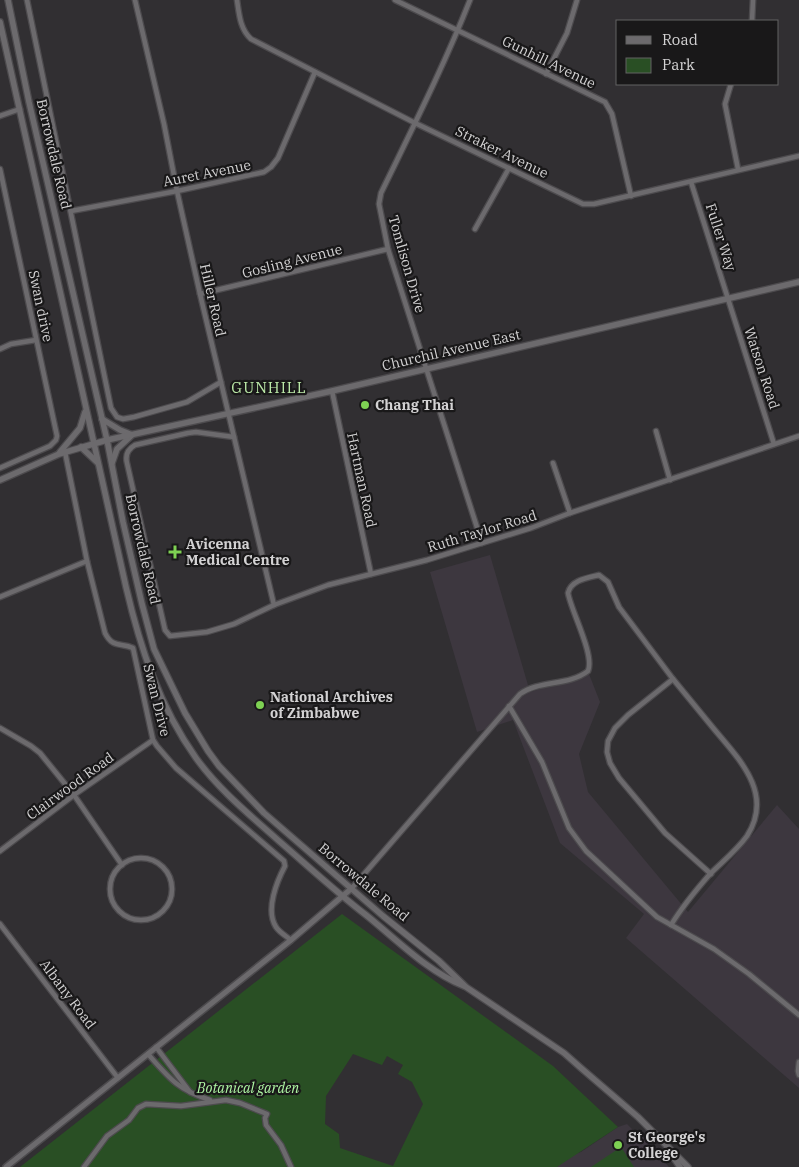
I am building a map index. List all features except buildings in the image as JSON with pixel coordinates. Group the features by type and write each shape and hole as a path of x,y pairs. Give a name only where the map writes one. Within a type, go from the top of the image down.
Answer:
{"main road":[{"name":"Borrowdale Road","path":"8,0 29,102 107,440 123,522 154,649 185,714 208,751 230,778 264,813 466,986 564,1053 638,1116 666,1146 680,1167"},
{"name":"Borrowdale Road","path":"0,22 136,629 157,689 196,758 217,784 343,897 433,969 466,986"},
{"name":"Churchil Avenue East","path":"0,480 62,453 107,440 332,391 799,282"},
{"path":"62,453 80,428 86,409"},
{"path":"102,419 132,435 117,449 112,463"},
{"path":"81,447 99,465"},
{"name":"Borrowdale Road","path":"666,1146 688,1167"}],"street":[{"path":"27,0 109,405 114,414 123,419 164,410 187,402 221,382"},
{"name":"Hiller Road","path":"135,0 164,124 176,191 274,605"},
{"name":"Straker Avenue","path":"237,0 245,34 259,44 415,123 586,204 631,196 799,156"},
{"name":"Gunhill Avenue","path":"394,0 601,99 609,108 631,196"},
{"name":"Tomlison Drive","path":"470,0 458,31 379,199 388,249 482,543"},
{"path":"546,74 567,33 577,0"},
{"path":"752,20 753,0"},
{"name":"Auret Avenue","path":"71,211 258,174 271,167 278,158 315,72"},
{"path":"731,85 725,104 738,169"},
{"path":"0,116 20,109"},
{"path":"475,229 508,168"},
{"name":"Swan drive","path":"0,169 57,432 56,440 50,446 0,468"},
{"name":"Fuller Way","path":"691,182 728,298"},
{"name":"Gosling Avenue","path":"200,294 388,249"},
{"name":"Watson Road","path":"728,298 774,444"},
{"path":"0,349 12,344 36,340"},
{"name":"Hartman Road","path":"332,391 371,574"},
{"path":"656,431 670,480"},
{"name":"Ruth Taylor Road","path":"234,437 196,432 135,445 126,455 165,630 170,636 207,632 234,624 274,605 343,580 371,574 531,528 570,513 799,436"},
{"name":"Swan Drive","path":"62,453 105,633 112,643 133,648 153,740 176,768 284,861 285,866 274,893 272,917 276,928 290,940"},
{"path":"553,464 570,513"},
{"path":"0,597 87,561"},
{"path":"6,1167 343,897 509,706 526,690 560,682 588,671 590,662 568,593 575,582 599,575 608,582 619,607 673,679 744,764 754,786 756,812 748,835 710,874 671,925"},
{"path":"673,679 628,715 615,728 608,741 607,752 610,763 620,778 665,833 710,874"},
{"path":"509,706 542,762 569,828 578,842 647,909 714,949 749,974 799,1015"},
{"path":"0,728 36,750 74,795 122,865"},
{"name":"Clairwood Road","path":"0,850 153,740"},
{"path":"139,858 149,859 165,869 170,878 171,896 167,905 160,912 152,917 142,919 133,918 117,908 112,900 111,881 115,872 122,865 130,860 139,858"},
{"name":"Albany Road","path":"0,924 118,1078"},
{"path":"156,1047 191,1093"},
{"path":"148,1054 169,1078 191,1093 212,1100"},
{"path":"799,1062 799,1075"},
{"path":"84,1167 107,1136 129,1120 141,1106 146,1104 181,1106 212,1100 231,1100 267,1114 265,1118 266,1125 281,1145 291,1167"}],"shaded area":[{"path":"490,555 530,692 589,674 600,702 579,754 588,792 688,912 777,805 799,829 799,1088 626,938 644,914 560,843 513,720 477,732 430,572"},
{"name":"St George's College","path":"627,1124 634,1131 637,1130 669,1167 540,1167 581,1152 618,1127"}],"green space":[{"name":"Botanical garden","path":"342,914 553,1066 618,1127 557,1167 20,1167","holes":["353,1054 382,1065 387,1056 403,1065 398,1074 412,1082 423,1104 393,1166 340,1148 339,1134 325,1124 326,1096"]},
{"path":"621,1147 634,1167 591,1167"}],"place":[{"name":"Chang Thai","path":"365,405"},
{"name":"Avicenna Medical Centre","path":"175,552"},
{"name":"National Archives of Zimbabwe","path":"260,705"},
{"name":"St George's College","path":"618,1145"}],"district":[{"name":"GUNHILL","path":"269,387"}]}
